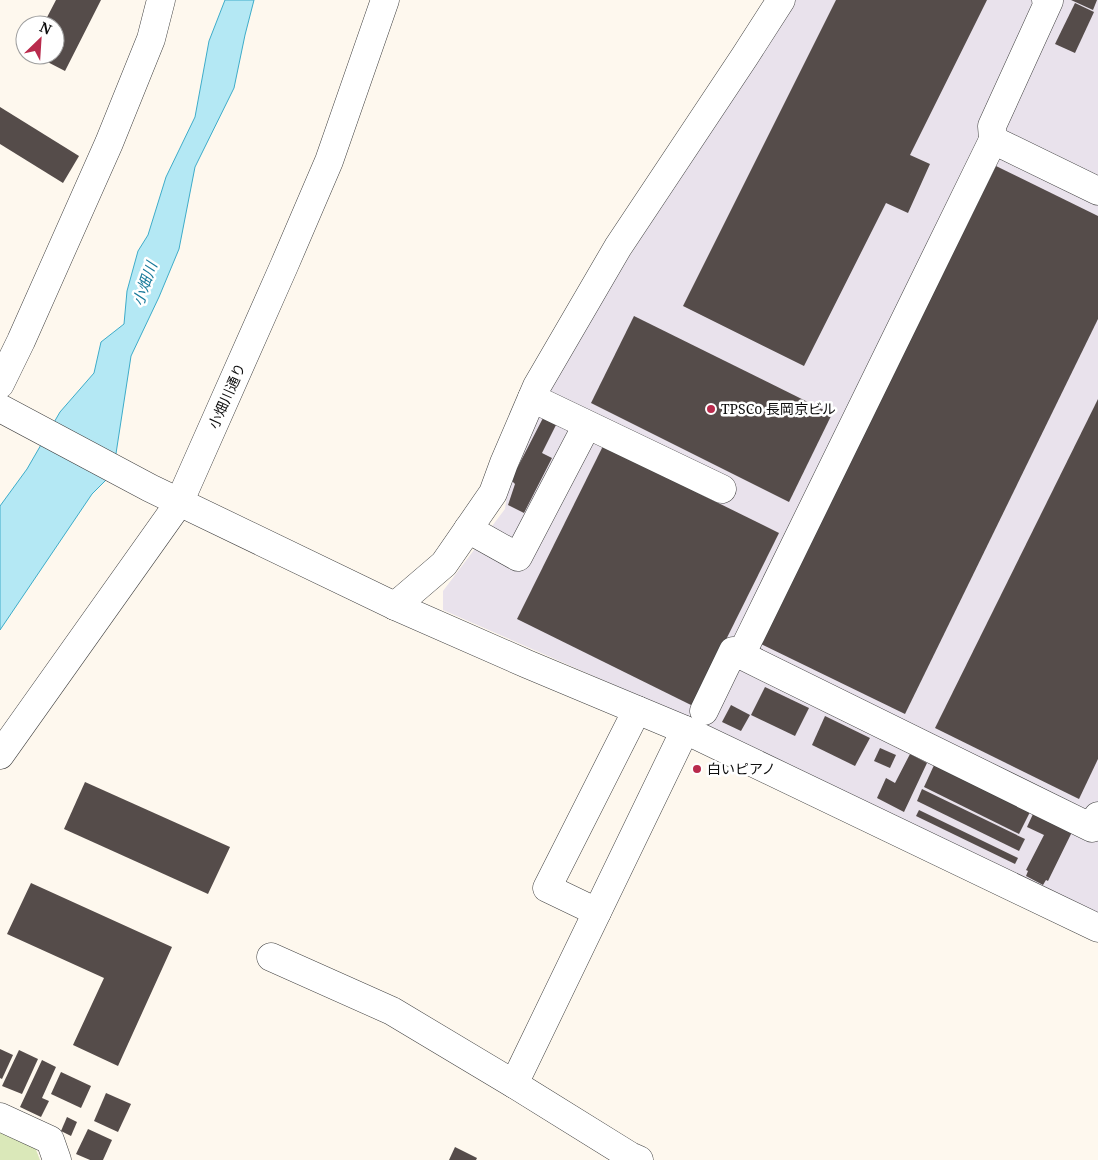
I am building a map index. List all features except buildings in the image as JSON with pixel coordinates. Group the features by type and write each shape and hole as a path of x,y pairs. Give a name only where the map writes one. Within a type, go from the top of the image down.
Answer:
{"street":[{"path":"161,0 150,39 109,143 21,341 0,400 179,503 395,606 526,664 638,710 695,720 1098,928"},
{"name":"小畑川通り","path":"0,754 179,503 329,162 385,0"},
{"path":"395,606 444,564 493,493 538,386 618,247 781,0"},
{"path":"741,655 993,140 992,126 1049,1 1046,0"},
{"path":"993,140 1098,191"},
{"path":"532,398 722,489"},
{"path":"468,529 518,557 587,425"},
{"path":"514,1084 597,912 695,720 733,651 1092,828 1098,816"},
{"path":"597,912 548,888 638,710"},
{"path":"271,957 392,1011 639,1160"},
{"path":"0,1117 50,1140 57,1160"}],"shaded area":[{"path":"794,0 1098,0 1098,916 710,727 443,610 443,591 505,509 510,474 547,384"}],"green space":[{"path":"3,1127 33,1142 40,1160 0,1160 0,1133"}],"water":[{"name":"小畑川","path":"225,0 254,0 234,88 195,167 179,249 131,356 113,473 92,494 0,630 0,506 27,469 60,412 94,373 101,342 124,324 127,291 138,251 148,235 166,177 195,117 209,41"}],"place":[{"name":"TPSCo 長岡京ビル","path":"711,409"},
{"name":"白いピアノ","path":"697,769"}]}
